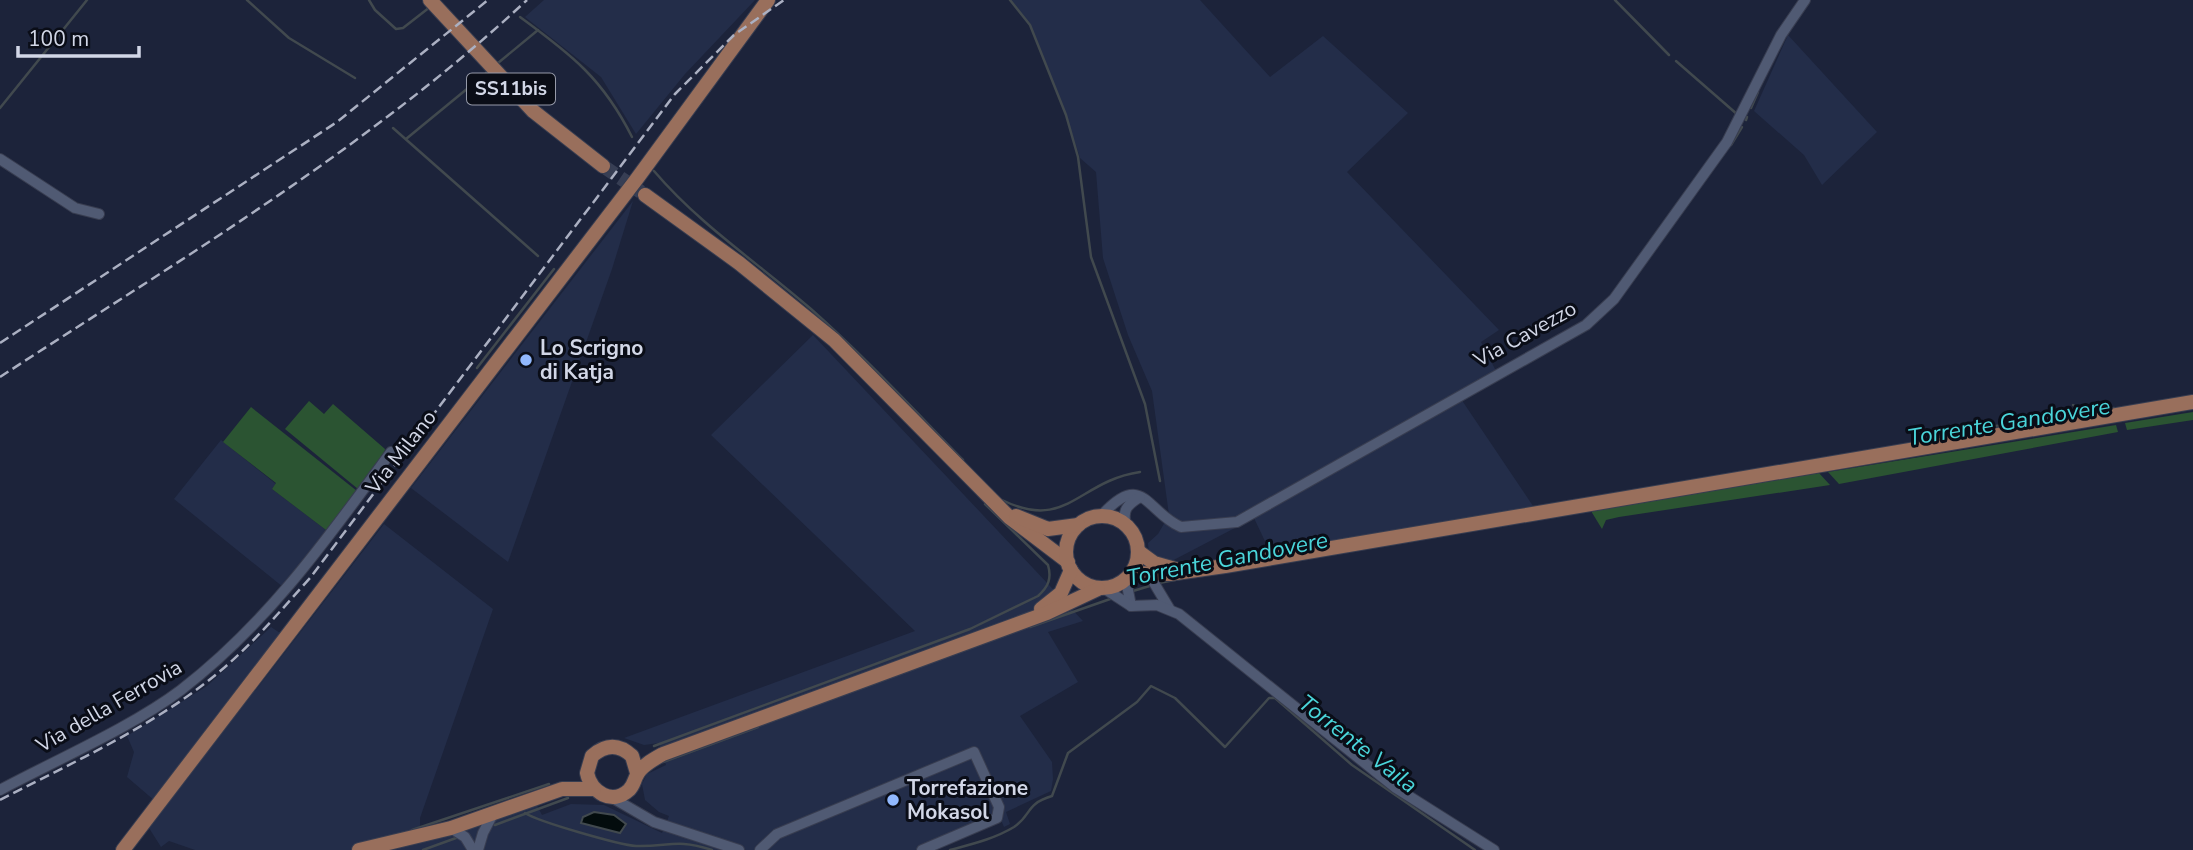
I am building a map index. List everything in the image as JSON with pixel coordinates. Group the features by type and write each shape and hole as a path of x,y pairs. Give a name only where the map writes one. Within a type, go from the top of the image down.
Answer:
{"main road":[{"name":"SS11bis","path":"430,0 527,105 603,166"},
{"name":"Via Milano","path":"695,102 768,0"},
{"name":"Via Milano","path":"123,850 776,0"},
{"path":"645,195 739,263 834,340 1010,518 1069,566 1083,583 1105,590"},
{"path":"562,789 599,750 617,747 639,754 663,754 1023,622 1128,580 2193,402"},
{"path":"996,503 1022,519 1048,529 1078,525 1101,516 1117,519 1135,536 1139,552 1128,580"},
{"path":"1023,622 1061,593 1069,566 1068,540 1078,525"},
{"path":"1139,552 1164,567 1187,570"},
{"path":"625,750 632,756 636,778"},
{"path":"359,850 451,828 562,789 594,789 611,797 620,795 663,754"},
{"path":"588,764 589,782 594,789"},
{"name":"Via Milano","path":"133,850 140,828"}],"street":[{"name":"Via Cavezzo","path":"1140,497 1157,506 1173,524 1181,527 1237,522 1586,325 1614,299 1727,142 1781,35 1805,0"},
{"path":"0,159 75,208 99,214"},
{"name":"Via della Ferrovia","path":"0,790 179,691 236,644 283,596 391,452"},
{"path":"1101,516 1120,497 1140,497"},
{"path":"1126,525 1123,514 1126,508 1140,497"},
{"path":"1128,580 1131,606"},
{"path":"1156,588 1169,608 1396,788 1494,850"},
{"path":"1105,590 1131,606 1157,604 1169,608"},
{"path":"760,850 777,834 974,752 999,807 997,818 922,850"},
{"path":"636,778 640,812"},
{"path":"611,797 653,822 738,850"},
{"path":"451,828 465,837 476,850 493,814"}],"shaded area":[{"path":"544,0 755,0 685,74 636,134 601,77 525,17"},
{"path":"1011,0 1200,0 1270,77 1323,36 1408,113 1347,172 1499,330 1481,342 1496,371 1457,393 1533,506 1458,523 1271,554 1254,518 1166,564 1149,555 1148,543 1158,534 1169,515 1152,391 1128,335 1103,258 1096,172 1080,158 1030,24"},
{"path":"1788,35 1877,132 1822,185 1804,155 1754,111"},
{"path":"633,201 612,269 508,562 411,488"},
{"path":"813,335 1083,621 1048,632 1078,682 1020,716 1052,762 1053,779 1051,791 1006,812 1010,824 1004,827 1001,820 935,850 195,850 169,841 161,847 149,828 384,524 493,609 420,818 420,837 535,801 542,815 571,804 604,805 662,833 669,816 659,812 645,800 642,784 647,774 666,765 659,743 644,745 624,738 915,631 711,435"},
{"path":"221,440 276,484 272,489 326,530 283,587 174,499"},
{"path":"271,627 280,633 155,801 127,777 134,752 127,736 207,686"},
{"path":"594,812 614,815 626,824 620,833 581,823 583,817"}],"green space":[{"path":"309,401 324,414 333,404 385,449 384,455 358,489 285,429"},
{"path":"251,407 357,491 326,530 272,489 276,483 223,442"},
{"path":"2193,412 2193,420 2127,430 2125,423"},
{"path":"2116,425 2118,432 1839,484 1828,472"},
{"path":"1819,473 1830,485 1619,517 1606,520 1602,529 1591,511"}],"waterway":[{"path":"0,108 87,0"},
{"path":"247,0 289,38 355,78"},
{"path":"369,0 375,10 396,29 403,28 430,7"},
{"path":"1010,0 1030,25 1066,115 1078,157 1091,257 1145,404 1160,481"},
{"path":"1615,0 1669,55"},
{"path":"520,17 585,70 610,99 632,137"},
{"path":"498,63 538,30"},
{"path":"1676,61 1738,115"},
{"path":"406,139 490,70"},
{"path":"1751,108 1758,92"},
{"path":"1731,145 1742,127"},
{"path":"393,128 538,256"},
{"path":"654,171 690,209 831,327 963,460"},
{"path":"477,368 554,269"},
{"path":"2073,405 2084,412 2114,408"},
{"path":"1930,440 1974,426 2034,422 2065,409"},
{"path":"1002,500 1024,508 1058,508 1119,477 1140,472"},
{"path":"654,746 970,629 1038,596 1048,582 1048,565 985,504"},
{"name":"Torrente Gandovere","path":"1159,583 1180,579"},
{"name":"Torrente Gandovere","path":"1133,591 1153,585"},
{"name":"Torrente Gandovere","path":"1030,627 1113,598"},
{"name":"Torrente Vaila","path":"950,850 991,838 1020,823 1033,806 1052,796 1068,753 1137,702 1151,686 1175,698 1225,747 1269,698 1275,698 1352,765 1475,850"},
{"name":"Torrente Gandovere","path":"663,762 758,727"},
{"path":"412,830 549,784"},
{"name":"Torrente Gandovere","path":"495,825 568,798"},
{"name":"Torrente Vaila","path":"525,813 562,827 627,845 681,844 712,850"},
{"name":"Torrente Gandovere","path":"423,850 456,838"}],"tunnel":[{"path":"603,166 641,192"}],"railway":[{"path":"0,343 337,122 488,0"},
{"path":"0,377 272,200 338,153 403,105 527,0"},
{"path":"0,800 145,724 200,687 258,635 310,578 675,94 734,35 784,0"}],"place":[{"name":"Lo Scrigno di Katja","path":"526,360"},
{"name":"Torrefazione Mokasol","path":"893,800"}]}
